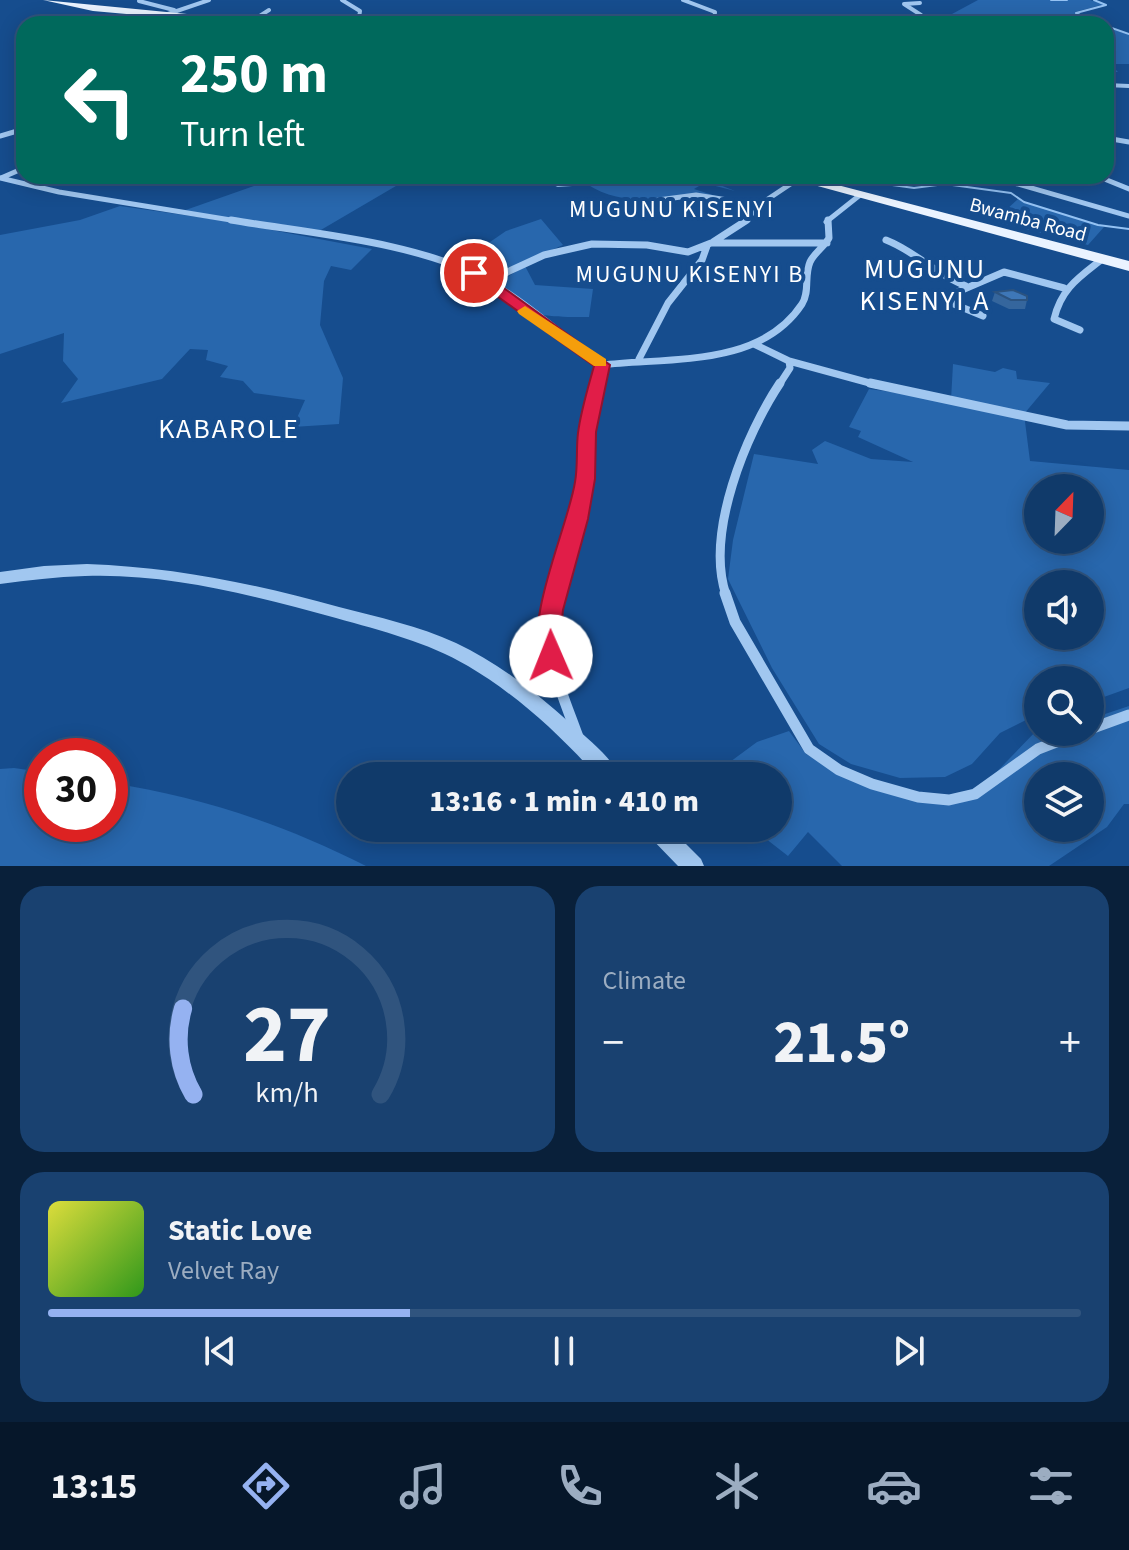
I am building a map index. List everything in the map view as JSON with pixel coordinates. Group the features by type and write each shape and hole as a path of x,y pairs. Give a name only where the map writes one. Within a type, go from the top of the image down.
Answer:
{"main road":[{"path":"47,0 162,16"},
{"name":"Bwamba Road","path":"819,184 1126,267"}],"street":[{"path":"140,0 174,10"},
{"path":"162,16 209,0"},
{"path":"342,0 361,12 360,16"},
{"path":"683,0 715,12 715,16"},
{"path":"920,3 904,4 921,15"},
{"path":"260,16 269,10"},
{"path":"126,16 131,14"},
{"path":"909,16 956,16"},
{"path":"25,184 368,244 446,262 488,281 602,365 721,353 754,344 784,325 801,306 810,262 827,243 826,222 860,195"},
{"path":"488,281 544,255 578,246 635,244 688,252 743,225 759,205 784,184"},
{"path":"1012,184 1069,197 1129,216"},
{"path":"658,200 696,195 759,205"},
{"path":"886,240 899,245 940,276 966,286"},
{"path":"709,244 827,243"},
{"path":"639,359 668,303 702,260 709,244"},
{"path":"1080,330 1054,319 1068,282 1101,260"},
{"path":"983,316 949,302 948,296 1006,272 1064,288"},
{"path":"754,344 789,361 905,392 1067,425 1129,426"},
{"path":"789,361 787,376 759,414 747,443 722,529 722,583 735,622 809,749 839,770 872,784 918,797 949,800 975,794 1046,746"},
{"path":"580,743 555,674 548,638 552,610 583,493 587,432 602,365"},
{"path":"0,578 99,567 164,571 327,609 418,635 450,648 520,692 580,743 597,762"},
{"path":"1104,724 1129,715"},
{"path":"670,842 693,866"}],"shaded area":[{"path":"978,0 1090,0 1105,4 1075,12 1078,16 952,14"},
{"path":"1114,30 1129,35 1129,64 1114,64"},
{"path":"259,184 399,184 314,234 180,212"},
{"path":"587,184 702,184 694,189 722,198 652,200 618,197"},
{"path":"1018,199 1104,227 1088,245 994,221"},
{"path":"120,206 219,220 372,249 351,270 331,266 324,281 320,325 343,378 339,424 293,427 305,400 254,393 243,381 220,377 228,366 206,360 208,350 190,349 162,379 61,403 78,379 63,361 64,333 0,354 0,235 80,220"},
{"path":"541,219 563,245 490,277 458,264 506,231"},
{"path":"525,266 535,285 593,289 589,317 549,316 519,304 499,282"},
{"path":"953,364 995,372 1003,368 1016,371 1017,379 1050,383 1024,414 1030,461 1129,470 1129,688 1104,697 1104,666 1024,666 1024,721 1000,733 972,764 945,777 900,778 851,764 819,744 772,668 728,579 733,540 754,454 818,464 812,450 825,441 871,459 913,462 858,437 861,431 849,427 869,389 951,400"},
{"path":"1129,706 1129,804 1124,804 1104,829 1104,762 1024,762 1024,842 1085,842 1049,866 842,866 808,832 788,856 770,842 792,842 792,762 730,762 757,742 789,731 806,754 845,776 936,800 983,786 1024,744 1024,746 1104,746 1104,714"},
{"path":"0,769 24,769 24,842 128,842 128,786 241,814 304,837 366,866 0,866"}],"building":[{"path":"1013,290 1027,296 1027,300 1011,300 995,292"}],"waterway":[{"path":"1051,0 1067,0"},
{"path":"1082,16 1076,13 1106,5 1094,0"},
{"path":"1114,29 1129,34"},
{"path":"554,184 586,184"},
{"path":"885,184 914,188 945,184"},
{"path":"945,184 1011,193 1024,202 1098,225 1129,229"}],"slow traffic":[{"path":"525,311 600,363"}],"district":[{"name":"MUGUNU KISENYI","path":"672,209"},
{"name":"MUGUNU KISENYI B","path":"690,274"},
{"name":"MUGUNU KISENYI A","path":"925,285"},
{"name":"KABAROLE","path":"229,429"}],"route":[{"path":"474,273 602,365 587,432 585,479 577,519 552,610 548,638 551,656"}]}
